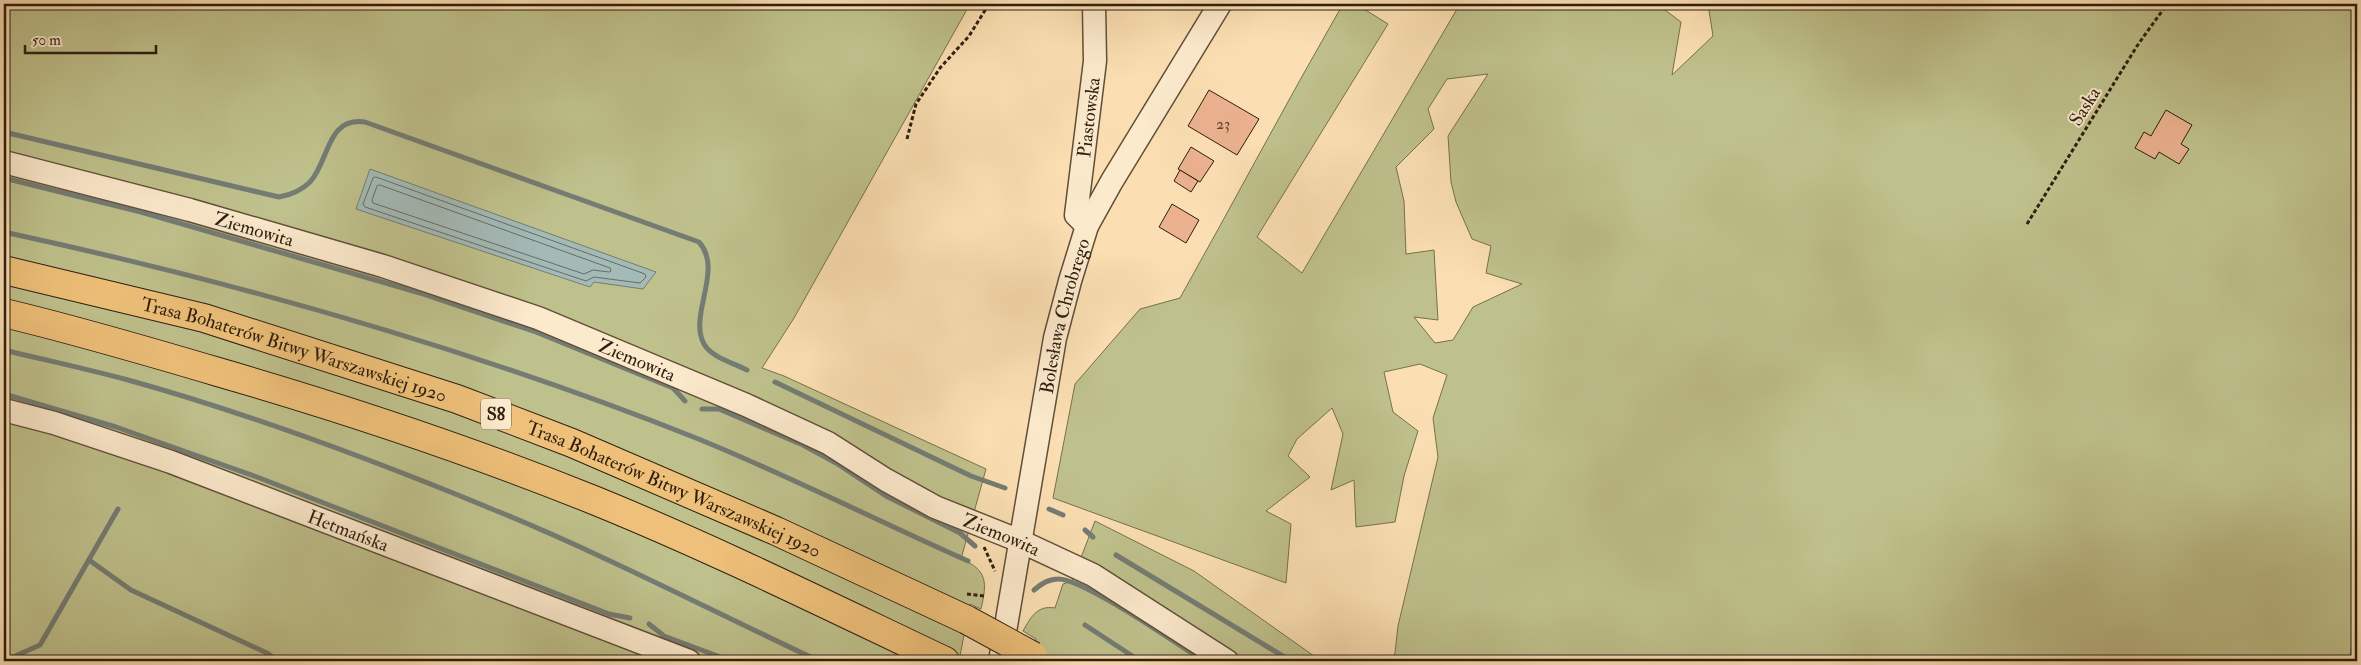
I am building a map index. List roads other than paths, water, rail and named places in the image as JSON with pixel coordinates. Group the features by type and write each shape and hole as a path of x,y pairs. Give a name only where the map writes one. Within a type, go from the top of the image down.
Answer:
{"highway":[{"name":"Trasa Bohaterów Bitwy Warszawskiej 1920","path":"4,270 204,318 457,399 599,454 776,531 966,607 1038,659"},
{"name":"S8","path":"4,313 72,329 325,403 458,448 596,501 755,570 945,661"}],"street":[{"name":"Piastowska","path":"1087,226 1076,215 1095,62 1094,4"},
{"name":"Bolesława Chrobrego","path":"1000,661 1055,338 1087,226 1112,181 1220,4"},
{"name":"Ziemowita","path":"4,162 190,210 336,252 433,282 538,318 746,405 828,443 935,507 1020,541 1093,576 1227,661"},
{"name":"Hetmańska","path":"4,410 54,423 171,462 688,661"}],"water":[{"path":"370,169 656,272 643,289 594,282 590,287 356,209"}],"waterway":[{"path":"4,132 279,197 296,192 310,182 317,173 330,142 343,126 352,122 365,122 699,242 706,253 708,266 700,320 700,332 704,344 718,357 747,370"},
{"path":"4,178 141,212 420,293 536,332 673,388 685,401"},
{"path":"4,232 180,273 268,296 441,347 527,375 730,452 968,561"},
{"path":"4,350 113,376 174,393 266,423 402,473 533,526 819,661"},
{"path":"775,382 971,476 1005,488"},
{"path":"4,394 116,427 257,477 609,614 630,618"},
{"path":"702,409 719,409 803,445 836,463 886,496 960,533 975,546"},
{"path":"4,661 40,645 118,509"},
{"path":"1049,509 1063,515"},
{"path":"1085,530 1093,537"},
{"path":"1116,555 1291,661"},
{"path":"89,560 131,590 267,653 278,661"},
{"path":"1034,590 1042,584 1058,579 1088,589 1204,661"},
{"path":"649,624 664,636 731,661"},
{"path":"1085,625 1140,661"},
{"path":"2351,661 2357,627"}]}
